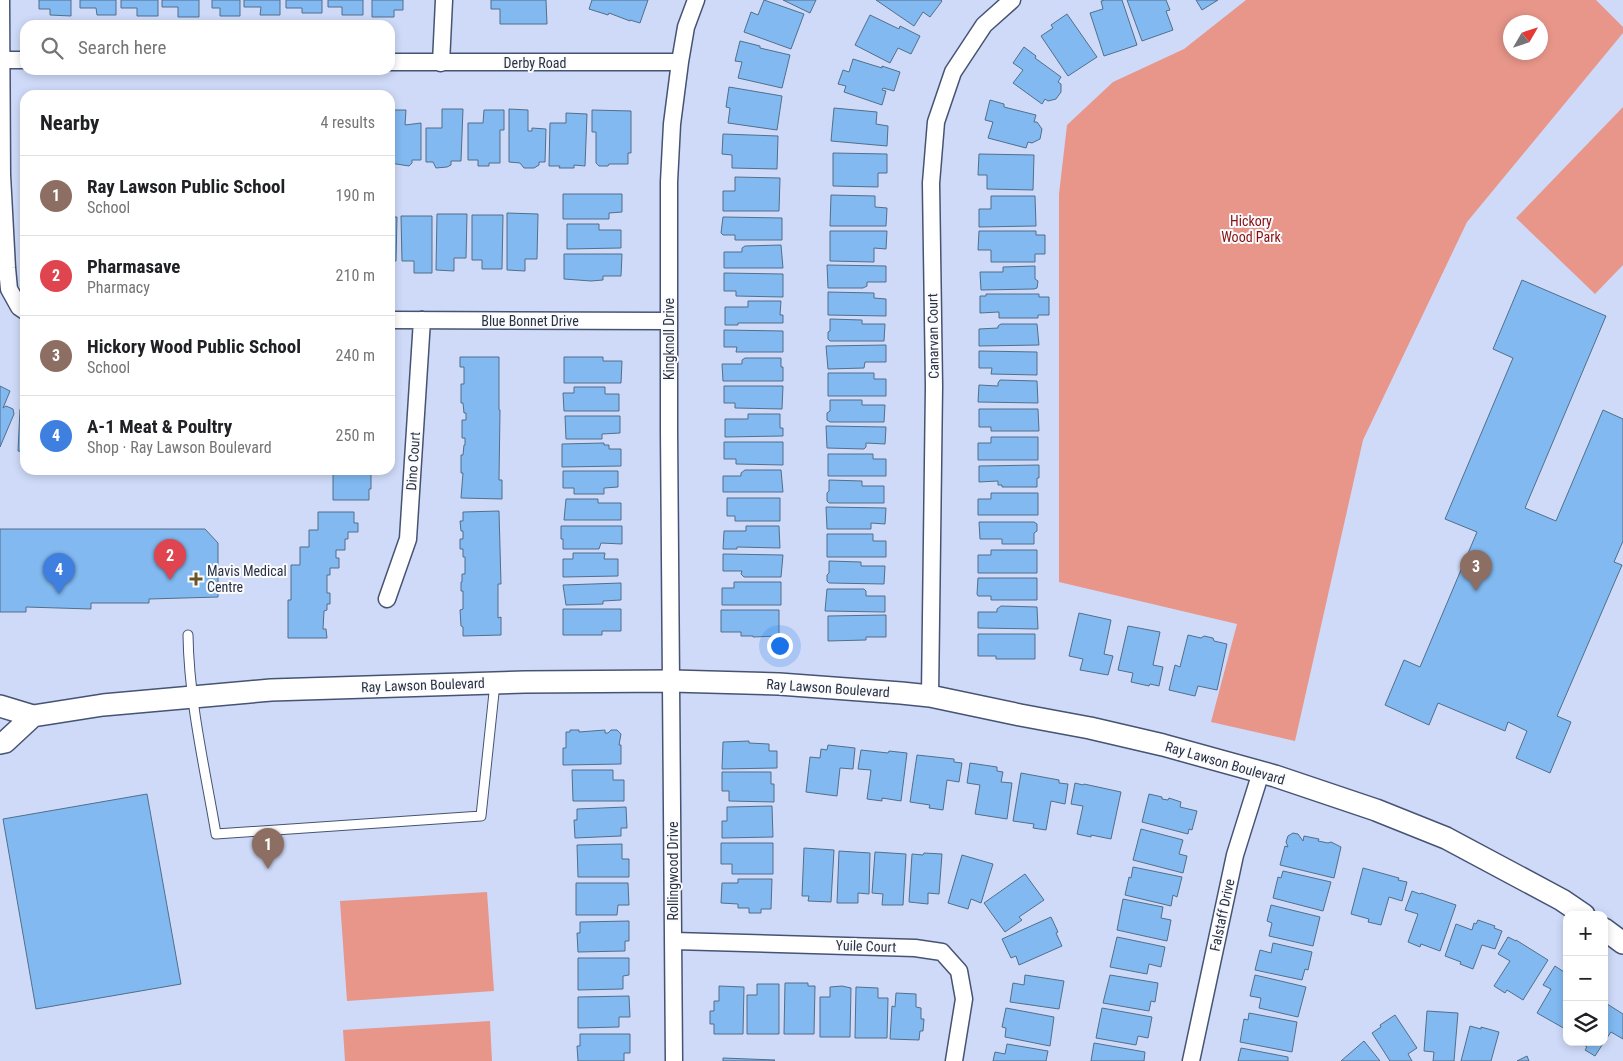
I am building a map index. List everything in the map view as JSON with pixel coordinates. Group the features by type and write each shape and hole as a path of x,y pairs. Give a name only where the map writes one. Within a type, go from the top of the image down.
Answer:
{"street":[{"path":"1,0 2,176 9,289 20,308"},
{"path":"440,62 444,0"},
{"name":"Kingknoll Drive","path":"672,681 669,439 669,182 672,124 680,62 686,27 696,0"},
{"name":"Canarvan Court","path":"930,696 934,386 931,182 936,122 953,72 984,25 1012,0"},
{"path":"1,60 20,60"},
{"name":"Derby Road","path":"395,62 680,62"},
{"name":"Blue Bonnet Drive","path":"395,320 669,321"},
{"name":"Dino Court","path":"388,599 408,539 422,320"},
{"name":"Ray Lawson Boulevard","path":"0,706 33,716 102,705 271,690 495,683 672,681 779,684 901,692 1090,728 1163,745 1261,772 1376,810 1446,838 1562,900 1578,911"},
{"name":"Rollingwood Drive","path":"672,681 674,1061"},
{"path":"0,743 4,742 33,716"},
{"name":"Falstaff Drive","path":"1191,1061 1235,855 1261,772"},
{"path":"1608,932 1623,943"},
{"name":"Yuile Court","path":"674,941 914,948 942,952 959,971 964,998 954,1061"}],"lane":[{"path":"188,635 192,696 216,834 481,816 495,683"}],"green space":[{"name":"Hickory Wood Park","path":"1246,0 1596,0 1623,27 1623,33 1467,222 1363,440 1295,741 1211,722 1237,624 1059,582 1059,194 1067,125 1113,82 1184,49"},
{"path":"1623,107 1623,265 1595,294 1516,218"},
{"path":"487,892 494,991 347,1001 340,901"},
{"path":"490,1021 492,1061 345,1061 343,1030"}],"building":[{"path":"39,0 71,0 71,16 50,15 50,9 39,9"},
{"path":"80,0 116,0 116,15 97,15 96,8 80,8"},
{"path":"121,0 158,0 158,16 137,16 137,8 121,8"},
{"path":"162,0 199,0 199,17 178,17 178,7 162,7"},
{"path":"212,0 240,0 240,16 220,16 220,8 212,8"},
{"path":"244,0 280,0 280,15 260,15 261,7 244,7"},
{"path":"286,0 322,0 322,13 302,13 302,8 286,8"},
{"path":"328,0 363,0 363,15 342,15 342,7 328,7"},
{"path":"372,0 403,0 403,10 394,10 394,17 372,17"},
{"path":"491,0 546,0 547,24 500,24 500,9 491,9"},
{"path":"592,0 648,0 640,23 589,9"},
{"path":"764,0 804,14 791,49 744,32 751,12 758,15"},
{"path":"783,0 816,0 810,13"},
{"path":"876,0 942,1 930,17 923,12 914,26"},
{"path":"1122,0 1137,45 1104,56 1090,13 1103,9 1101,1"},
{"path":"1127,0 1166,0 1170,10 1166,11 1173,30 1142,41"},
{"path":"1196,0 1218,0 1202,10"},
{"path":"1067,14 1097,57 1068,76 1041,36 1053,28 1051,25"},
{"path":"870,15 899,29 900,26 920,36 911,54 898,48 890,63 855,45"},
{"path":"740,41 790,55 782,88 738,78 742,62 735,61"},
{"path":"1024,47 1036,56 1035,58 1061,77 1058,82 1061,84 1061,92 1056,99 1048,101 1045,99 1042,104 1013,83 1023,70 1013,63"},
{"path":"853,59 900,72 894,91 883,88 882,90 886,91 882,105 844,92 846,86 838,84 843,70 849,72"},
{"path":"729,87 782,96 777,130 728,123 730,108 726,107"},
{"path":"990,100 1004,104 1004,107 1036,115 1034,122 1037,122 1042,129 1040,139 1032,143 1028,142 1026,148 988,138 993,122 985,120"},
{"path":"834,108 877,112 876,124 888,126 887,146 831,141"},
{"path":"442,109 463,109 461,161 451,161 451,165 447,167 436,168 433,162 426,162 426,128 442,128"},
{"path":"509,109 528,110 528,131 532,131 532,128 546,129 545,162 539,162 539,165 534,168 524,168 520,163 509,162"},
{"path":"395,110 406,110 405,125 421,123 421,160 412,160 409,166 395,164"},
{"path":"484,110 504,110 504,130 500,130 500,163 478,166 478,160 468,160 468,123 483,123"},
{"path":"592,110 631,111 631,153 628,153 628,164 599,166 596,163 596,132 592,132"},
{"path":"566,113 587,114 585,166 574,165 574,168 559,168 560,166 549,166 550,123 566,123"},
{"path":"723,134 778,136 777,169 732,168 732,155 722,154"},
{"path":"833,153 887,154 887,173 878,173 878,187 833,186"},
{"path":"979,154 1034,155 1033,190 987,189 987,175 978,175"},
{"path":"735,177 780,178 779,211 723,211 723,191 735,191"},
{"path":"563,194 622,194 622,212 609,213 609,219 563,219"},
{"path":"831,195 875,196 875,207 887,208 886,226 830,226"},
{"path":"991,196 1035,196 1036,226 979,227 979,209 991,209"},
{"path":"507,213 538,214 537,259 525,259 525,271 507,270"},
{"path":"437,214 467,214 466,258 454,258 454,271 436,270"},
{"path":"472,215 503,215 502,269 482,269 482,260 472,260"},
{"path":"401,216 432,216 432,273 414,273 414,261 402,261"},
{"path":"395,217 397,217 396,261"},
{"path":"723,217 782,218 782,240 735,240 735,235 723,235 721,233"},
{"path":"567,224 599,224 599,230 621,230 621,248 567,249"},
{"path":"830,231 887,231 886,249 874,248 874,262 830,261"},
{"path":"979,231 1036,231 1036,235 1045,235 1045,254 1035,254 1035,262 991,262 991,250 978,250"},
{"path":"781,245 783,268 724,268 724,252 742,252 742,248 745,246"},
{"path":"564,254 622,254 621,276 603,276 603,280 591,281 564,279"},
{"path":"827,265 886,266 886,282 867,282 867,286 863,288 828,288"},
{"path":"1035,266 1035,279 1038,281 1037,288 981,290 980,272 1003,272 1003,267"},
{"path":"724,273 783,274 783,297 736,296 736,291 724,291"},
{"path":"1522,280 1606,316 1525,508 1556,521 1603,410 1623,419 1623,541 1614,562 1622,565 1557,716 1571,722 1550,773 1516,758 1527,731 1508,722 1505,731 1438,703 1429,725 1385,705 1404,660 1420,667 1477,532 1445,519 1513,358 1493,349"},
{"path":"828,292 874,293 874,298 886,299 886,316 828,315"},
{"path":"986,294 1039,294 1039,297 1049,297 1049,315 1038,315 1038,318 999,318 999,312 980,313 980,296 986,296"},
{"path":"748,301 781,301 780,315 783,315 783,323 738,323 738,325 725,325 725,307 748,307"},
{"path":"830,319 862,320 862,324 885,324 884,341 830,341 828,339 828,332 830,331"},
{"path":"1001,324 1037,324 1039,345 979,346 979,329 998,328"},
{"path":"724,330 783,331 783,352 736,352 737,347 724,347"},
{"path":"886,345 886,362 865,362 864,368 828,369 826,346"},
{"path":"979,351 1037,352 1037,375 991,374 992,368 979,368"},
{"path":"460,357 499,357 499,480 502,480 502,499 461,498 463,473 461,473 461,455 463,455 465,445 465,438 462,438 462,420 466,420 466,413 464,413 463,403 461,403 461,384 464,384 464,367 460,367"},
{"path":"564,357 603,357 603,361 622,361 621,383 564,383"},
{"path":"745,358 781,358 783,381 723,381 722,364 742,364 742,360"},
{"path":"828,373 874,373 874,379 886,379 886,396 828,396"},
{"path":"1000,380 1037,381 1038,403 978,402 979,385 998,386"},
{"path":"0,386 10,391 3,408 6,406 13,409 14,414 0,447"},
{"path":"724,386 783,386 782,409 735,408 735,403 724,403"},
{"path":"574,387 605,387 605,394 619,394 619,411 564,411 563,393 574,393"},
{"path":"830,400 862,400 862,405 885,405 884,422 830,422 827,420 827,413 830,411"},
{"path":"20,409 20,451 18,451"},
{"path":"979,409 1038,409 1039,431 991,431 991,427 979,427"},
{"path":"748,414 780,414 780,428 783,428 783,436 725,437 725,419 748,419"},
{"path":"565,416 620,416 620,433 602,434 602,439 566,439"},
{"path":"826,426 886,427 885,444 866,443 864,449 827,448"},
{"path":"991,437 1038,437 1038,460 978,460 978,443 991,443"},
{"path":"724,442 783,442 783,465 736,464 736,459 724,459"},
{"path":"604,443 604,445 609,445 609,449 621,449 621,466 562,467 562,444"},
{"path":"828,454 873,454 873,459 886,459 886,476 828,476"},
{"path":"1039,465 1037,487 1002,487 1002,485 998,485 998,481 979,482 979,466"},
{"path":"745,470 781,470 783,492 723,492 723,476 741,476 741,473"},
{"path":"563,471 618,471 618,487 604,488 604,494 574,494 574,488 563,488"},
{"path":"333,475 371,475 369,500 333,500"},
{"path":"829,480 862,481 862,486 884,486 884,503 829,503 827,501 827,493 829,491"},
{"path":"991,493 1038,493 1038,515 978,515 978,499 991,499"},
{"path":"727,498 780,498 780,521 735,521 735,516 727,516"},
{"path":"566,499 598,499 598,503 621,503 621,520 564,520"},
{"path":"826,507 886,508 885,524 871,523 871,529 827,529"},
{"path":"499,511 501,584 498,584 498,618 501,617 501,635 463,636 460,610 463,609 461,582 462,574 465,574 465,557 463,557 463,549 460,549 460,539 463,539 463,531 461,531 460,521 463,521 463,512"},
{"path":"318,512 354,512 354,523 358,523 358,532 348,532 348,539 345,539 345,550 336,550 336,558 339,558 339,568 330,568 330,575 327,575 327,593 330,593 330,604 327,604 327,610 324,611 323,629 326,629 327,638 288,638 288,600 291,600 291,565 300,565 300,547 309,547 309,530 318,530"},
{"path":"979,522 1034,522 1037,524 1037,531 1034,533 1034,544 1002,544 1002,539 980,539"},
{"path":"561,526 622,526 622,544 601,543 599,549 563,549"},
{"path":"746,526 779,526 780,548 737,547 737,549 723,549 724,531 746,531"},
{"path":"0,529 205,529 218,543 218,597 149,599 149,603 91,603 91,609 26,607 26,612 0,612"},
{"path":"827,534 873,534 873,541 886,541 886,557 827,557"},
{"path":"991,550 1037,550 1037,573 978,573 978,555 991,555"},
{"path":"573,553 605,553 604,559 618,559 618,576 563,577 563,559 573,559"},
{"path":"723,554 783,555 781,577 744,577 741,574 742,571 723,571"},
{"path":"829,561 861,562 861,566 885,566 884,584 829,583 827,575 829,573"},
{"path":"978,578 1037,578 1037,600 991,600 991,596 978,596"},
{"path":"734,582 781,582 781,605 722,605 722,588 734,588"},
{"path":"621,583 621,600 603,601 603,604 566,605 563,585"},
{"path":"827,589 864,589 866,596 885,596 885,612 825,611"},
{"path":"1001,606 1037,607 1038,629 978,628 978,612 997,612 997,609"},
{"path":"563,609 621,609 621,631 602,631 602,635 563,635"},
{"path":"721,610 779,610 779,636 753,637 741,636 741,632 721,632"},
{"path":"1079,613 1111,620 1104,654 1113,656 1108,675 1080,670 1083,659 1069,656"},
{"path":"886,615 886,637 866,637 866,640 828,641 828,616"},
{"path":"1128,626 1160,632 1153,665 1163,667 1159,686 1131,682 1133,673 1118,670"},
{"path":"978,634 1035,634 1035,659 996,659 996,656 978,656"},
{"path":"1188,635 1213,638 1214,641 1227,644 1217,690 1198,686 1195,696 1169,690 1175,665 1180,667"},
{"path":"570,730 579,730 579,732 605,730 605,733 608,733 611,730 617,730 621,734 619,745 621,745 621,764 563,765 563,748 566,748 566,732 570,732"},
{"path":"749,741 749,743 769,744 769,751 777,751 777,768 722,769 723,742"},
{"path":"828,745 855,748 853,769 840,768 837,796 806,792 810,757 820,758 821,749 827,750"},
{"path":"861,750 907,753 901,801 882,798 882,801 867,799 871,770 858,769"},
{"path":"917,755 954,759 954,762 962,763 959,782 947,780 943,810 929,808 930,805 910,802"},
{"path":"970,763 997,767 997,771 1003,772 1001,782 1012,783 1007,819 975,814 980,785 967,783"},
{"path":"572,770 613,770 613,780 624,780 624,801 573,801"},
{"path":"722,772 771,772 771,784 774,784 774,802 729,801 729,791 722,791"},
{"path":"1021,773 1059,780 1059,783 1068,784 1065,804 1051,801 1046,830 1033,828 1034,824 1013,821"},
{"path":"1075,783 1121,792 1111,839 1077,834 1083,806 1071,804"},
{"path":"147,794 181,984 36,1009 3,819"},
{"path":"1149,794 1162,797 1162,799 1168,800 1169,798 1181,802 1180,807 1197,811 1192,830 1189,829 1188,834 1142,822"},
{"path":"772,806 773,837 722,838 722,821 727,821 727,807"},
{"path":"626,807 627,828 621,828 621,836 575,838 574,820 577,820 577,809"},
{"path":"1141,829 1183,840 1179,854 1187,856 1183,873 1133,860"},
{"path":"1293,833 1298,834 1303,841 1304,836 1319,839 1318,841 1331,842 1341,847 1334,878 1280,865 1285,846 1288,847 1286,842 1288,836"},
{"path":"721,843 773,843 773,874 732,874 732,864 721,864"},
{"path":"622,844 622,859 629,859 629,877 578,877 577,845"},
{"path":"804,848 834,850 831,902 808,901 809,896 802,896"},
{"path":"839,851 870,853 869,894 858,893 858,903 837,903"},
{"path":"875,852 906,854 903,905 882,905 883,894 872,893"},
{"path":"924,853 942,854 939,894 928,893 928,904 909,902 912,854 923,855"},
{"path":"962,855 993,864 981,903 971,899 968,909 948,903"},
{"path":"1133,867 1182,877 1177,897 1173,895 1171,906 1125,895"},
{"path":"1363,868 1407,882 1402,901 1389,897 1381,925 1368,922 1369,919 1351,914"},
{"path":"1283,871 1331,882 1323,911 1273,898 1278,877 1281,878"},
{"path":"1025,874 1044,900 1019,917 1022,920 1005,932 984,903"},
{"path":"738,879 772,879 771,909 761,909 761,913 749,913 749,908 738,908 738,904 721,903 722,883 738,883"},
{"path":"576,883 628,883 629,905 618,905 617,915 576,915"},
{"path":"1412,891 1456,905 1440,951 1421,944 1420,947 1408,942 1418,914 1405,910"},
{"path":"1123,899 1163,907 1161,918 1171,920 1167,941 1117,930"},
{"path":"1271,905 1320,917 1313,946 1269,936 1272,923 1267,921"},
{"path":"1051,917 1062,946 1019,965 1016,956 1011,958 1002,939"},
{"path":"1478,920 1495,926 1494,928 1502,931 1495,949 1482,945 1473,969 1445,956 1456,924 1472,930 1474,923 1476,924"},
{"path":"629,921 629,941 625,941 625,951 578,952 577,933 580,933 580,922"},
{"path":"1117,937 1165,947 1161,967 1149,964 1147,974 1110,967"},
{"path":"1508,937 1548,960 1523,1000 1507,990 1505,993 1494,986 1510,961 1498,954"},
{"path":"1273,943 1312,952 1308,970 1305,969 1302,980 1255,970 1260,950 1271,953"},
{"path":"578,958 629,958 629,975 623,976 623,989 578,990"},
{"path":"1555,966 1563,971 1563,1028 1537,1013 1551,989 1543,985"},
{"path":"1025,975 1064,981 1059,1009 1010,1002 1013,983 1024,985"},
{"path":"1110,975 1158,983 1155,1002 1151,1001 1149,1011 1103,1003"},
{"path":"1255,975 1306,987 1298,1017 1259,1008 1261,998 1250,996"},
{"path":"785,983 808,983 808,986 815,986 814,1034 784,1034"},
{"path":"757,984 779,984 779,1034 747,1034 747,995 757,995"},
{"path":"719,986 744,987 743,1034 714,1034 714,1024 710,1024 710,1011 714,1011 714,1001 719,1001"},
{"path":"842,986 851,988 850,1037 820,1037 820,997 830,997 830,987"},
{"path":"856,987 878,988 878,998 888,998 887,1038 855,1038"},
{"path":"896,993 916,994 916,1007 921,1008 921,1019 924,1019 923,1031 920,1031 919,1040 890,1039 892,1006 895,1007"},
{"path":"629,996 630,1017 619,1017 619,1027 578,1028 578,997"},
{"path":"1608,1005 1623,1014 1623,1039 1611,1032 1608,1036"},
{"path":"1006,1008 1054,1017 1050,1046 1005,1037 1006,1028 1002,1027"},
{"path":"1102,1008 1152,1017 1148,1038 1138,1036 1136,1045 1096,1038"},
{"path":"1427,1011 1458,1013 1454,1061 1433,1061 1434,1052 1424,1051"},
{"path":"1249,1013 1297,1022 1292,1052 1240,1042 1244,1019 1248,1020"},
{"path":"1395,1015 1417,1048 1408,1054 1412,1061 1390,1061 1372,1033"},
{"path":"1470,1026 1499,1032 1491,1061 1461,1061"},
{"path":"580,1034 630,1034 630,1053 624,1053 624,1061 578,1061 577,1046 580,1046"},
{"path":"1364,1041 1380,1061 1341,1061"},
{"path":"1094,1043 1145,1052 1144,1061 1091,1061"},
{"path":"1007,1044 1048,1051 1046,1061 993,1061 995,1052 1005,1054"},
{"path":"1585,1046 1601,1046 1595,1056 1585,1050 1587,1047"},
{"path":"1241,1048 1288,1057 1288,1061 1238,1061"},
{"path":"1527,1056 1529,1061 1517,1061"},
{"path":"723,1058 775,1060 723,1061"}],"place":[{"name":"Mavis Medical Centre","path":"196,579"},
{"name":"Pharmasave","path":"170,580"},
{"name":"Hickory Wood Public School","path":"1476,591"},
{"name":"A-1 Meat & Poultry","path":"59,594"},
{"name":"Ray Lawson Public School","path":"268,869"}]}
